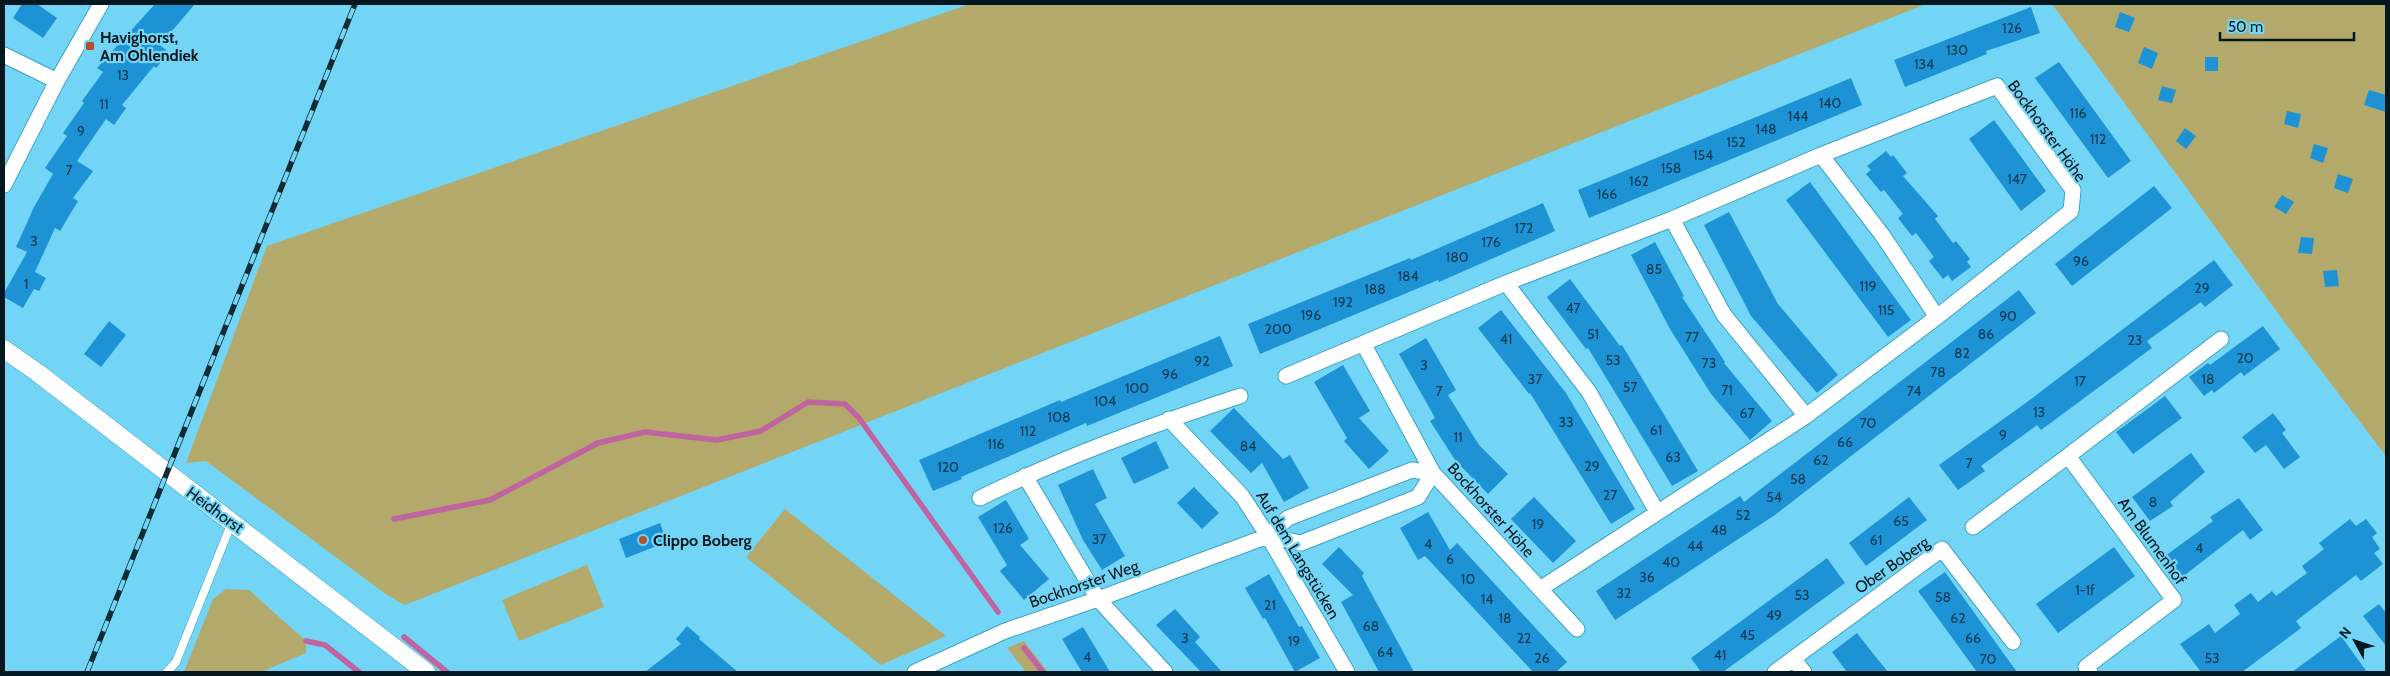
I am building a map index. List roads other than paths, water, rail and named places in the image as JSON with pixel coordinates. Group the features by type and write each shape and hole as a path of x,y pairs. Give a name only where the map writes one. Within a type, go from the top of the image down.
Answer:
{"street":[{"path":"4,185 57,81 100,4"},
{"path":"4,55 57,81"},
{"name":"Bockhorster Höhe","path":"1286,376 1364,345 1506,283 1672,219 1821,155 1997,86 2073,190 2071,211 1937,317 1806,416 1540,589"},
{"path":"1821,155 1882,236 1937,317"},
{"path":"1672,219 1724,315 1806,416"},
{"path":"1506,283 1589,392 1657,512"},
{"path":"1972,527 2221,339"},
{"name":"Bockhorster Höhe","path":"1364,345 1433,472 1576,629"},
{"name":"Heidhorst","path":"4,349 426,672"},
{"path":"980,498 1024,476 1168,419 1240,396"},
{"name":"Auf dem Langstücken","path":"1168,419 1242,496 1268,536 1346,672"},
{"name":"Am Blumenhof","path":"2068,456 2174,600 2086,667 2090,672"},
{"name":"Bockhorster Weg","path":"915,672 1005,631 1268,536 1288,518 1412,470 1433,472"},
{"path":"1268,536 1301,543 1418,497 1433,472"},
{"path":"1024,476 1098,599 1165,672"},
{"name":"Ober Boberg","path":"1775,672 1942,549 2012,642"},
{"path":"1793,659 1804,672"}],"lane":[{"path":"167,672 176,662 232,522"}],"waterway":[{"path":"394,519 490,500 598,443 645,432 717,440 761,431 808,402 845,404 859,418 998,612"},
{"path":"404,637 447,672"},
{"path":"306,641 325,645 359,672"},
{"path":"1024,648 1043,672"}],"railway":[{"path":"87,672 355,4"}],"place":[{"name":"Havighorst, Am Ohlendiek","path":"90,46"},
{"name":"Clippo Boberg","path":"643,540"}]}
